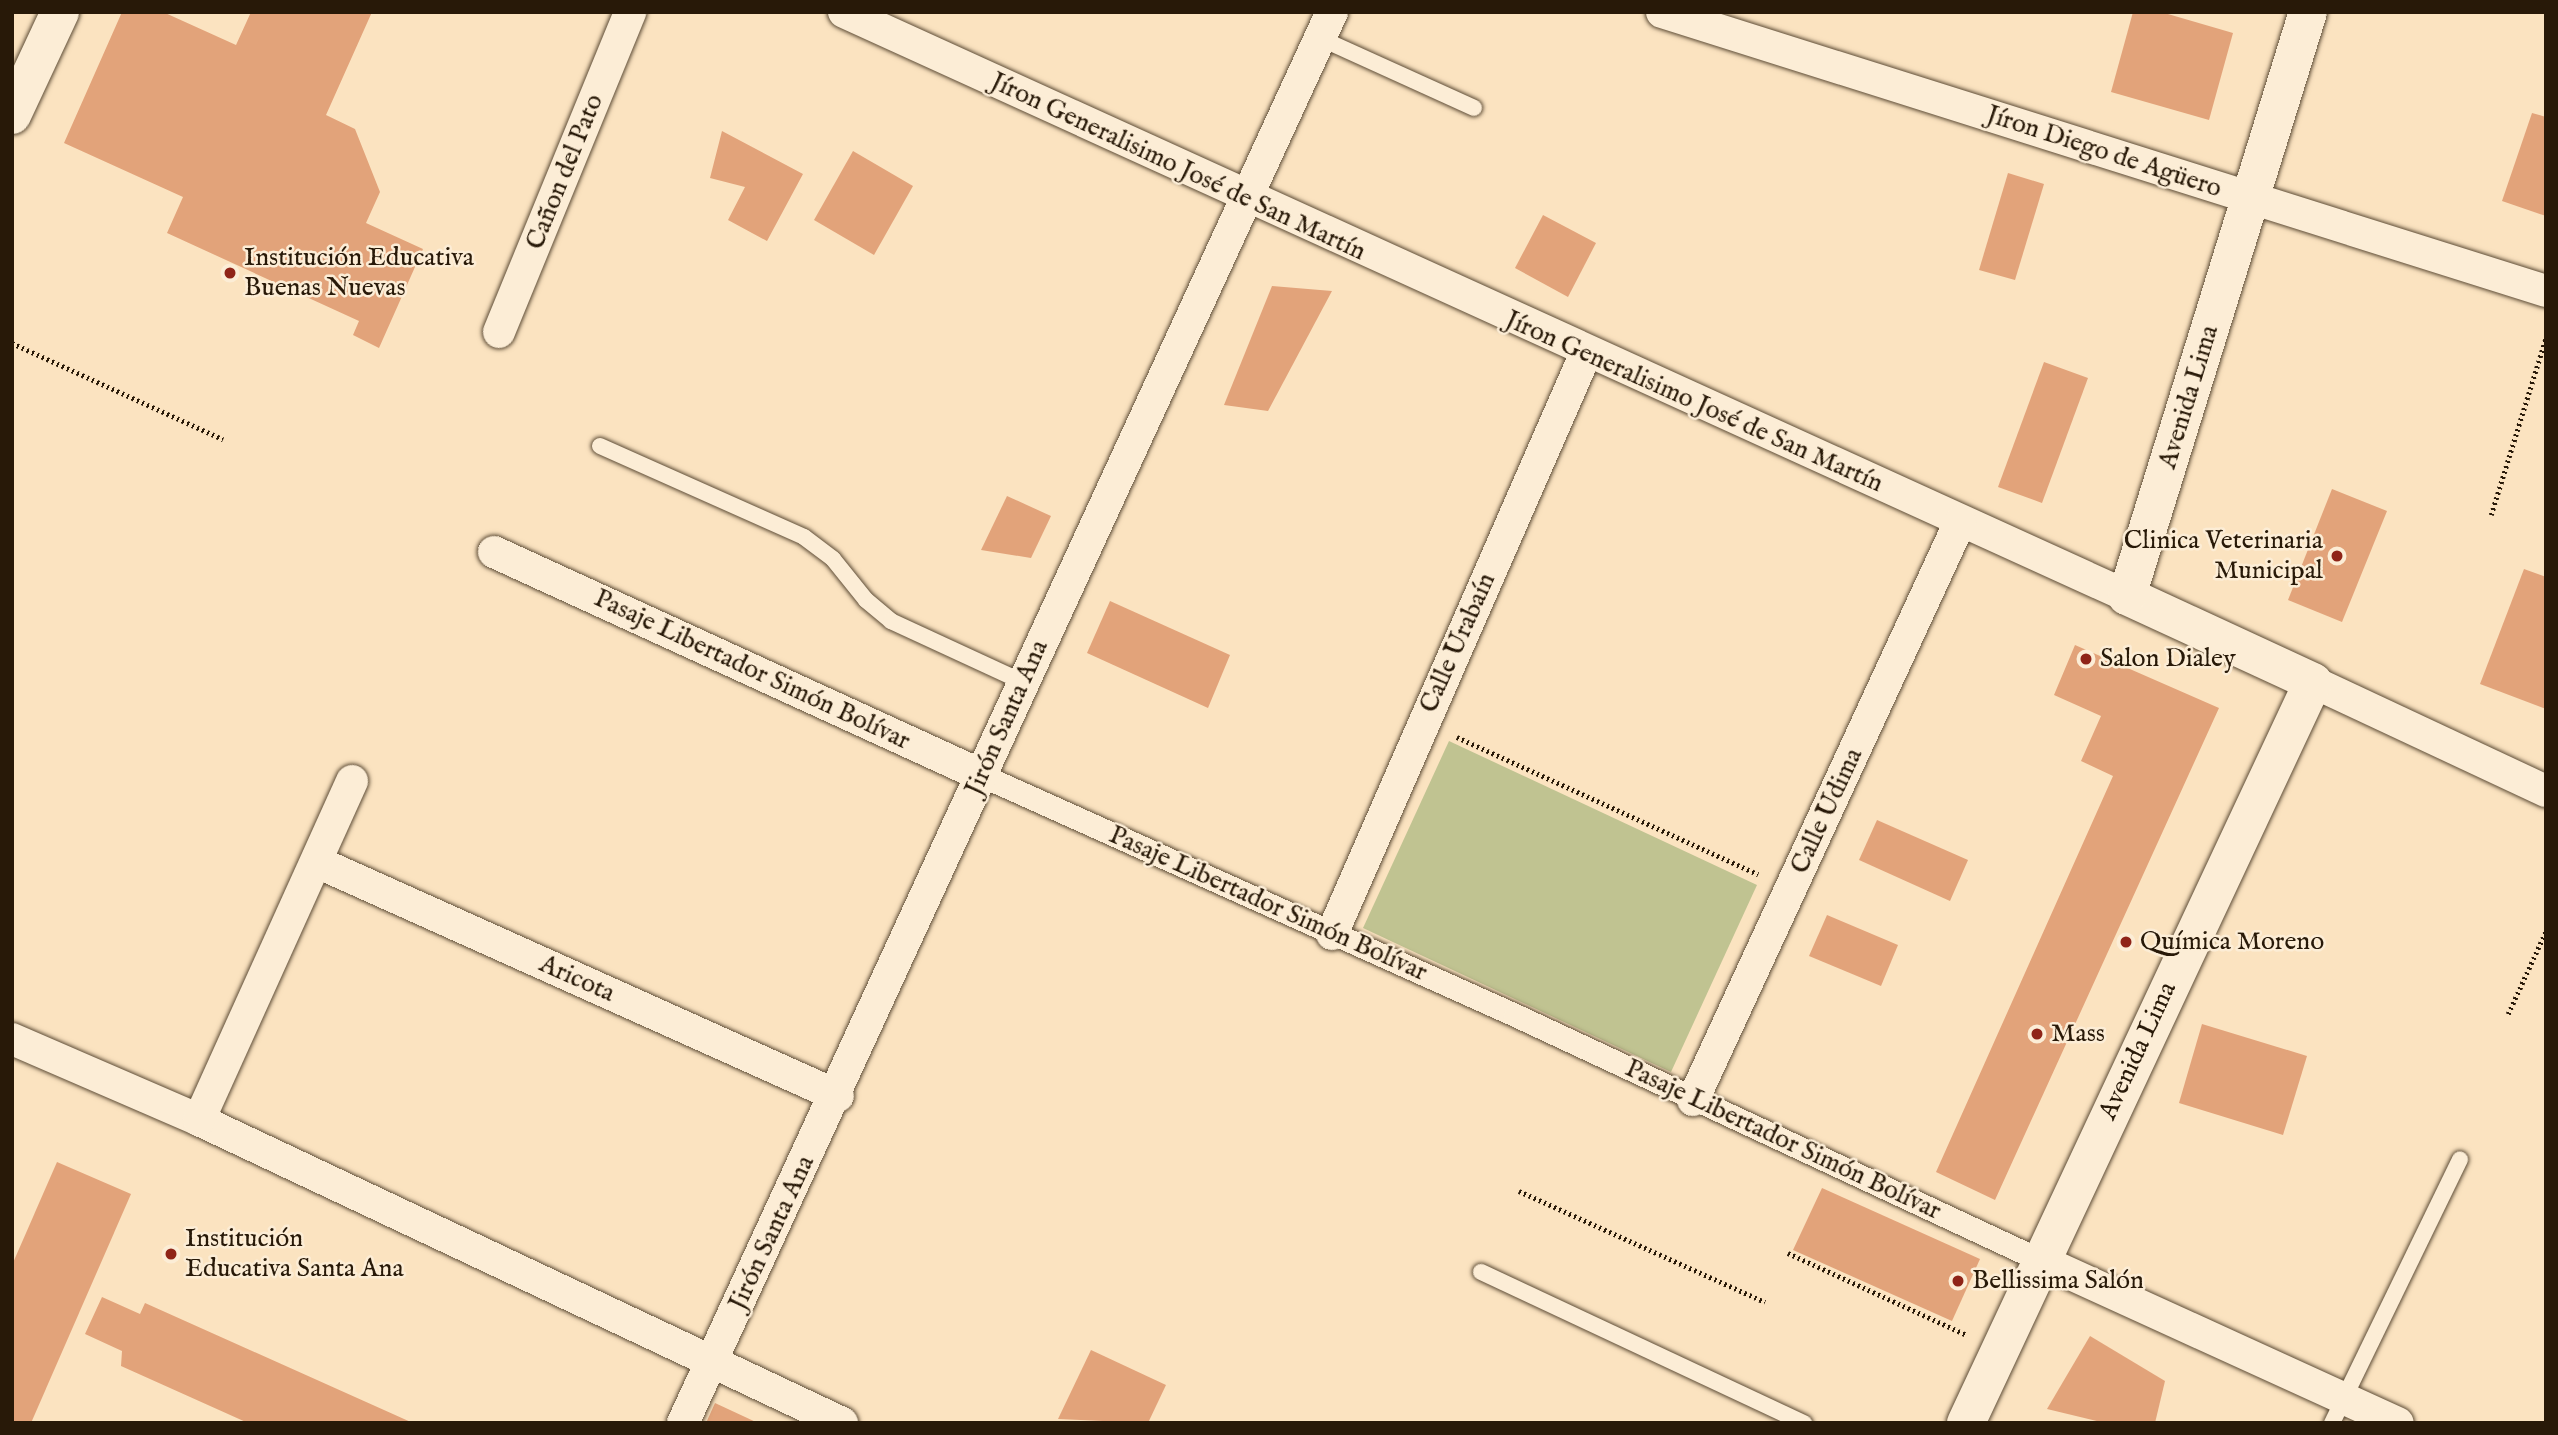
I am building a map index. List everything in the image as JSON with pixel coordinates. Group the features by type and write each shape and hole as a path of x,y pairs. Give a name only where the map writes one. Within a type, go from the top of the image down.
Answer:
{"street":[{"path":"12,115 60,12"},
{"name":"Cañon del Pato","path":"499,332 630,12"},
{"name":"Jíron Generalisimo José de San Martín","path":"844,12 1244,199 2127,596 2546,791"},
{"name":"Jíron Diego de Agüero","path":"1662,12 2546,290"},
{"name":"Avenida Lima","path":"2127,596 2308,12"},
{"name":"Jirón Santa Ana","path":"683,1423 838,1096 1023,682 1326,25"},
{"name":"Calle Urabaín","path":"1332,934 1586,353"},
{"name":"Calle Udima","path":"1693,1100 1960,522"},
{"name":"Pasaje Libertador Simón Bolívar","path":"494,551 2040,1260"},
{"name":"Avenida Lima","path":"1966,1423 2040,1260 2313,682"},
{"path":"199,1120 352,781"},
{"name":"Aricota","path":"317,862 838,1096"},
{"path":"12,1039 199,1120 842,1423"},
{"path":"2040,1260 2338,1410 2398,1423"}],"lane":[{"path":"1326,25 1474,108"},
{"path":"600,446 804,537 833,559 866,600 891,621 1023,682"},
{"path":"2338,1410 2460,1159"},
{"path":"1481,1272 1804,1423"}],"path":[{"path":"2491,515 2546,337"},
{"path":"12,343 223,439"},
{"path":"1424,723 1791,889"},
{"path":"2508,1014 2546,931"},
{"path":"1519,1191 1765,1303"},
{"path":"1788,1253 1999,1350"}],"green space":[{"path":"1449,741 1757,885 1671,1072 1363,928"}],"building":[{"path":"122,12 163,12 236,45 251,12 372,12 326,115 355,129 380,192 366,223 423,249 379,348 353,335 359,321 167,233 183,197 64,143"},
{"path":"2133,12 2161,12 2233,33 2209,120 2111,92"},
{"path":"2532,113 2546,117 2546,216 2502,201"},
{"path":"722,131 803,174 767,241 728,220 745,187 710,178"},
{"path":"853,151 913,186 874,255 814,220"},
{"path":"2008,173 2044,184 2015,280 1979,270"},
{"path":"1543,215 1596,243 1568,297 1515,268"},
{"path":"1272,286 1332,291 1268,411 1224,405"},
{"path":"2044,362 2088,378 2042,503 1998,487"},
{"name":"Clinica Veterinaria Municipal","path":"2332,489 2387,511 2342,622 2288,600"},
{"path":"1007,496 1051,516 1031,558 981,550"},
{"path":"2524,569 2546,577 2546,709 2480,684"},
{"path":"1110,601 1230,655 1208,708 1087,653"},
{"path":"2075,645 2219,708 1995,1200 1936,1172 2113,776 2081,761 2101,716 2054,695"},
{"path":"1877,820 1968,860 1950,901 1859,860"},
{"path":"1827,915 1898,945 1881,986 1809,956"},
{"path":"2202,1024 2307,1056 2283,1135 2179,1103"},
{"path":"57,1162 131,1194 31,1423 12,1423 12,1265"},
{"path":"1822,1188 1980,1259 1952,1321 1793,1250"},
{"path":"102,1297 140,1314 145,1303 413,1423 248,1423 121,1366 122,1351 85,1334"},
{"path":"2090,1336 2165,1381 2155,1423 2105,1423 2047,1409"},
{"path":"1091,1350 1166,1385 1148,1423 1058,1419"},
{"path":"715,1403 758,1423 706,1423"}],"place":[{"name":"Institución Educativa Buenas Nuevas","path":"230,273"},
{"name":"Clinica Veterinaria Municipal","path":"2337,556"},
{"name":"Salon Dialey","path":"2086,659"},
{"name":"Química Moreno","path":"2126,942"},
{"name":"Mass","path":"2037,1034"},
{"name":"Institución Educativa Santa Ana","path":"171,1254"},
{"name":"Bellissima Salón","path":"1958,1281"}]}
